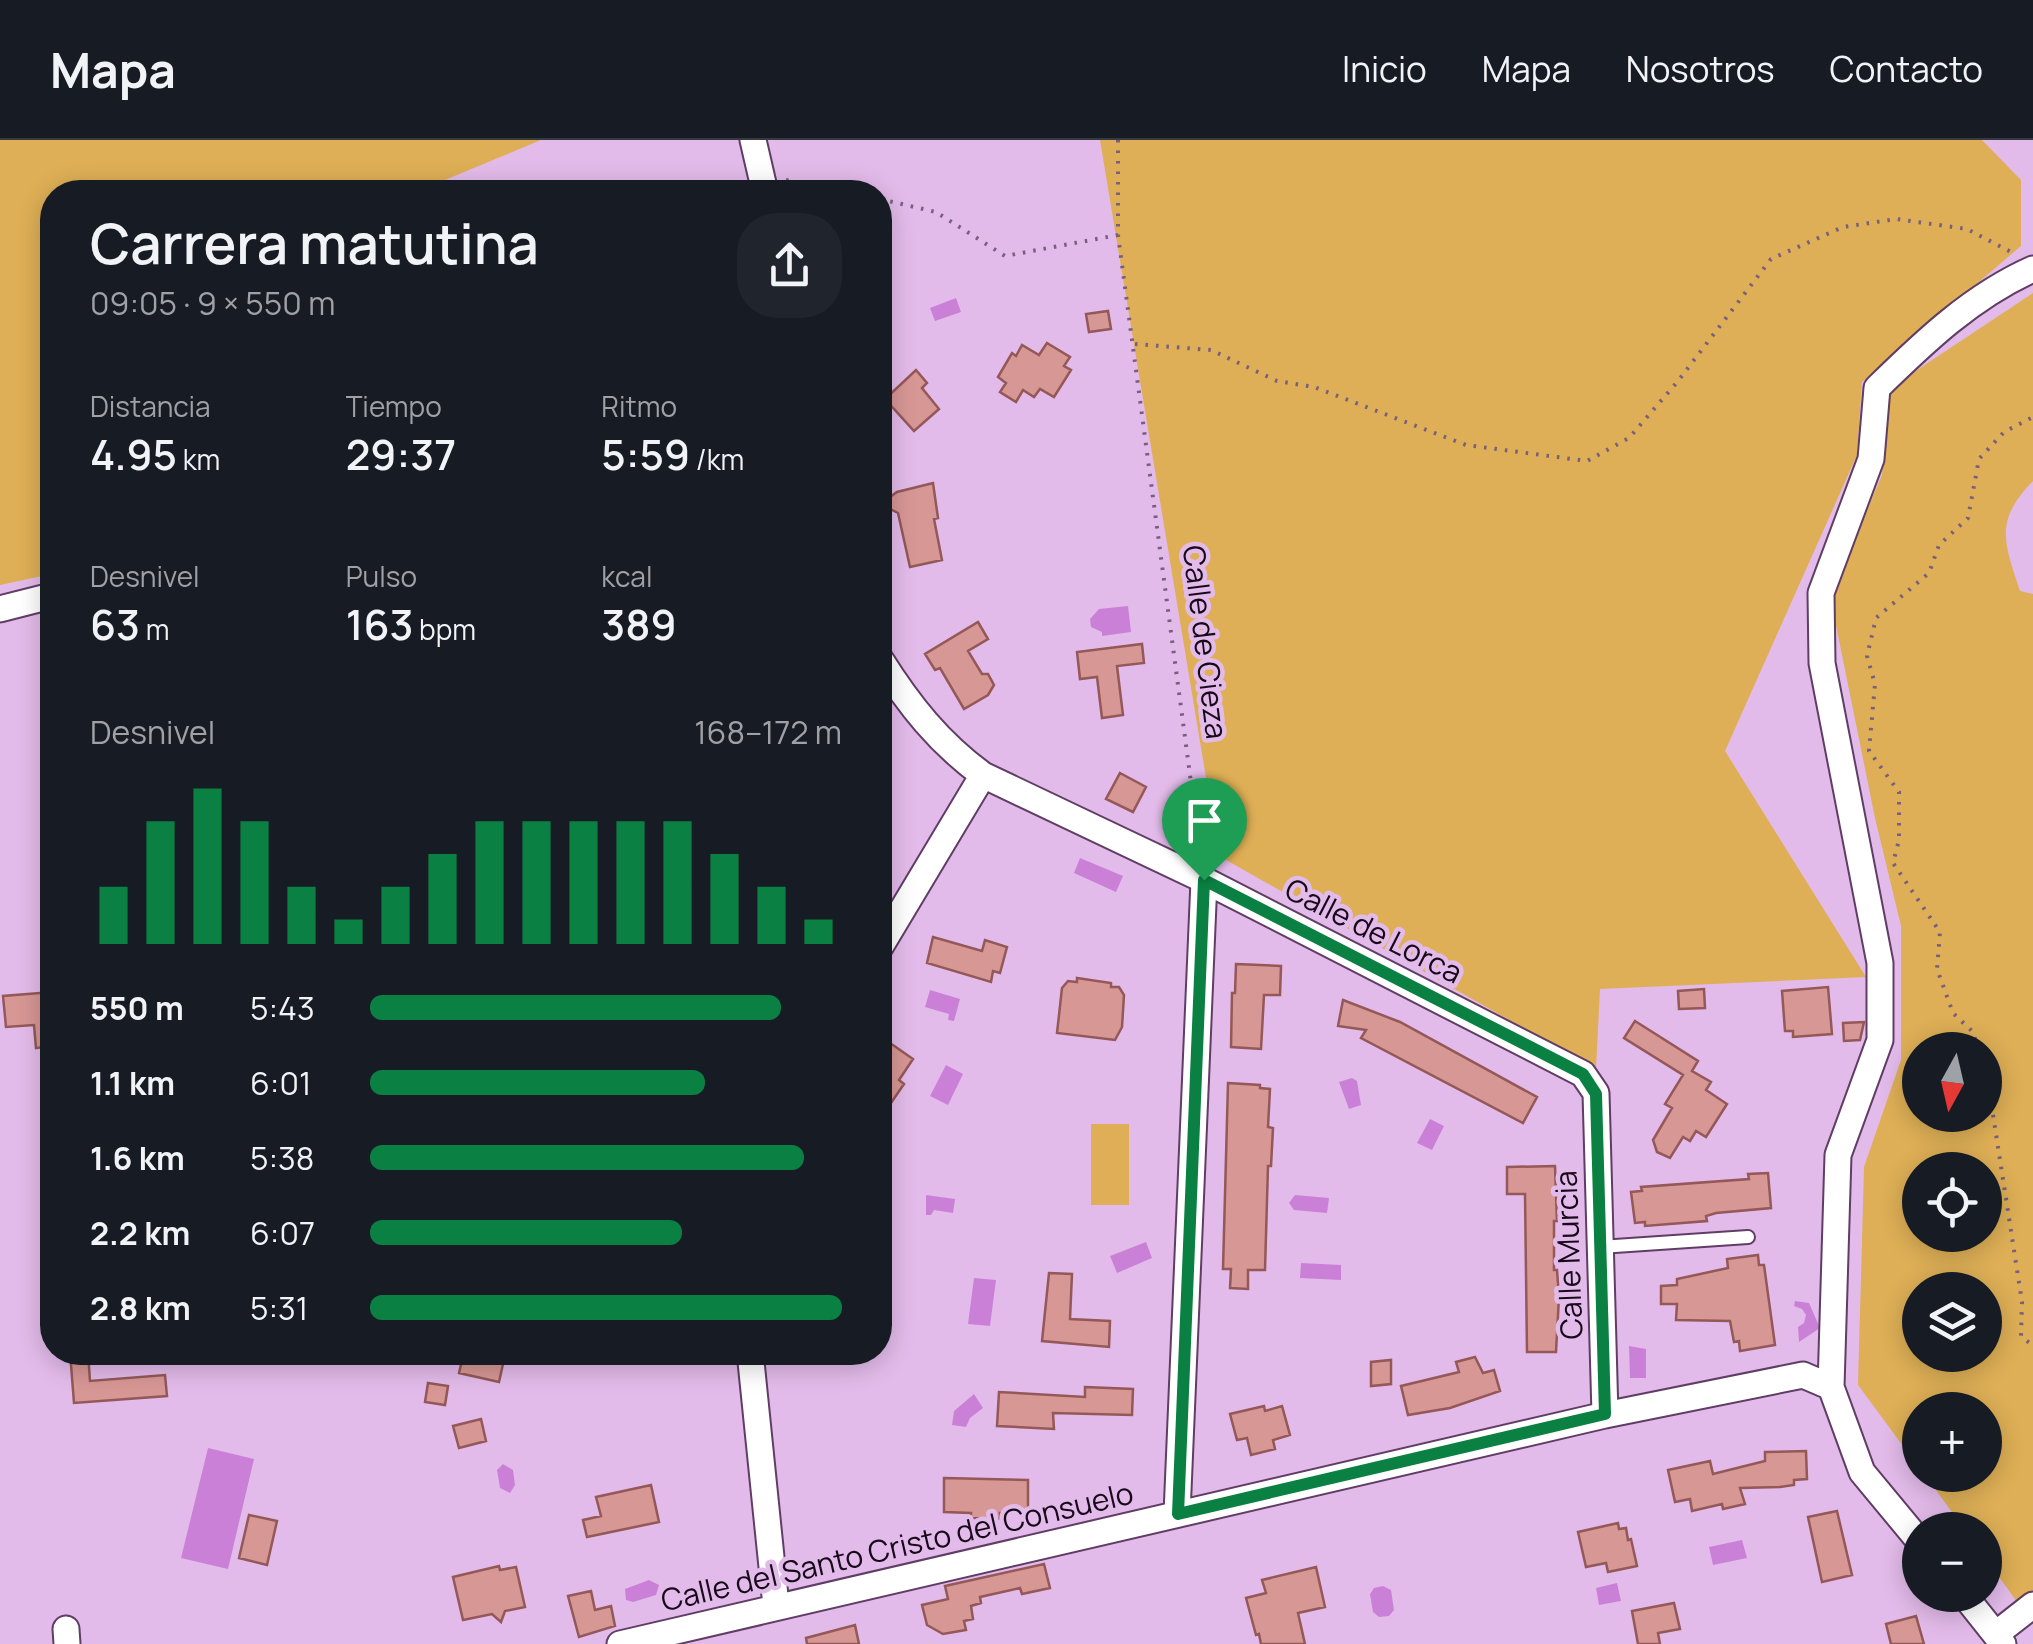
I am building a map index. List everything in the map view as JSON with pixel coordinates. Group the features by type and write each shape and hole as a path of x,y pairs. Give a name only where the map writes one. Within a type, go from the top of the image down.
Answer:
{"street":[{"path":"753,140 762,180"},
{"path":"1902,1520 1862,1472 1831,1387 1838,1154 1880,1040 1880,963 1822,664 1821,593 1871,459 1877,388 1920,346 2025,262"},
{"path":"0,609 40,599"},
{"name":"Calle de Lorca","path":"892,678 910,706 941,740 983,774 1204,880 1583,1074 1596,1094"},
{"path":"892,927 983,774"},
{"path":"1178,1514 1204,880"},
{"name":"Calle Murcia","path":"1596,1094 1605,1414"},
{"path":"751,1365 776,1606"},
{"name":"Calle del Santo Cristo del Consuelo","path":"620,1644 1605,1414 1802,1375 1831,1387"},
{"path":"1978,1612 1999,1639 2033,1606"}],"lane":[{"path":"1600,1247 1748,1237"}],"path":[{"name":"Calle de Cieza","path":"1118,140 1118,235 1204,880"},
{"path":"892,202 936,212 1005,256 1118,235"},
{"path":"1135,344 1211,350 1277,381 1314,387 1466,445 1586,462 1629,438 1771,259 1843,226 1896,219 1967,229 2025,262"},
{"path":"1974,1032 1954,1013 1937,968 1940,932 1893,863 1899,840 1899,792 1868,752 1875,684 1867,656 1876,618 1929,573 1939,545 1968,518 1979,459 2004,432 2033,417"},
{"path":"1996,1132 2022,1302 2021,1336 2033,1346"}],"shaded area":[{"path":"0,140 541,140 445,180 40,180 40,576 0,585"},
{"path":"1100,140 1982,140 2021,180 2021,246 1862,382 1857,455 1725,751 1866,977 1600,989 1596,1069 1219,856"},
{"path":"2033,293 2033,481 2012,508 2006,533 2020,591 2033,594 2033,1590 2017,1602 2002,1581 2002,1512 1952,1512 1937,1492 2002,1492 2002,1392 1902,1392 1902,1445 1858,1385 1864,1167 1901,1060 1901,926 1830,596 1882,475 1890,388"},
{"path":"956,298 961,312 935,321 930,308"},
{"path":"1128,606 1131,632 1102,636 1102,632 1091,627 1090,619 1099,609"},
{"path":"1080,858 1123,876 1116,892 1074,873"},
{"path":"930,990 960,999 954,1021 948,1020 949,1014 925,1007"},
{"path":"946,1065 963,1074 948,1105 930,1096"},
{"path":"1352,1078 1357,1081 1361,1105 1349,1109 1339,1082"},
{"path":"1430,1119 1444,1126 1432,1150 1417,1143"},
{"path":"1091,1124 1129,1124 1129,1205 1091,1205"},
{"path":"926,1195 955,1199 953,1213 934,1210 926,1215"},
{"path":"1295,1195 1329,1198 1327,1213 1294,1210 1289,1203"},
{"path":"1146,1242 1152,1258 1117,1273 1110,1256"},
{"path":"1301,1263 1341,1265 1341,1280 1300,1278"},
{"path":"974,1278 996,1280 990,1326 968,1324"},
{"path":"1795,1301 1809,1303 1820,1328 1799,1342 1798,1327 1806,1315 1794,1306"},
{"path":"1629,1346 1646,1349 1646,1378 1630,1378"},
{"path":"974,1394 983,1408 970,1418 966,1427 952,1425 954,1411"},
{"path":"208,1448 254,1459 228,1569 181,1558"},
{"path":"503,1464 513,1470 515,1485 510,1493 500,1488 497,1470"},
{"path":"1742,1540 1747,1558 1713,1565 1709,1547"},
{"path":"649,1580 659,1585 656,1595 633,1602 626,1600 625,1589"},
{"path":"1617,1583 1621,1601 1599,1605 1596,1588"},
{"path":"1383,1586 1391,1590 1394,1610 1389,1616 1379,1617 1373,1612 1370,1594 1374,1588"}],"building":[{"path":"1108,311 1111,329 1089,332 1086,314"},
{"path":"1047,343 1070,357 1064,366 1071,370 1054,397 1040,389 1034,397 1023,390 1016,402 1000,392 1006,383 998,377 1012,353 1016,356 1022,345 1039,355"},
{"path":"916,370 927,383 922,388 939,409 914,431 892,407 892,392"},
{"path":"933,483 938,518 934,519 942,560 910,567 898,513 892,510 892,496"},
{"path":"978,622 988,639 968,651 994,685 988,695 964,709 940,668 935,670 925,654"},
{"path":"1142,644 1144,663 1117,666 1123,715 1102,718 1097,677 1080,679 1077,652"},
{"path":"1120,773 1146,787 1133,812 1106,799"},
{"path":"933,937 982,951 985,940 1007,947 1000,973 993,971 991,982 927,963"},
{"path":"1236,964 1281,966 1280,995 1264,995 1261,1049 1231,1047"},
{"path":"1077,978 1111,983 1124,995 1122,1027 1115,1040 1057,1033 1062,988 1068,981 1077,982"},
{"path":"1828,987 1832,1034 1793,1037 1793,1031 1785,1031 1782,991"},
{"path":"1704,989 1705,1008 1679,1009 1678,991"},
{"path":"40,993 40,1048 36,1048 34,1025 6,1027 3,996"},
{"path":"1343,1000 1400,1022 1537,1097 1523,1123 1361,1038 1366,1030 1338,1026"},
{"path":"1635,1021 1698,1061 1692,1071 1711,1082 1706,1090 1727,1104 1706,1137 1696,1131 1690,1141 1683,1137 1670,1158 1657,1152 1653,1140 1672,1108 1665,1104 1683,1075 1624,1038"},
{"path":"1864,1022 1860,1040 1844,1041 1843,1023"},
{"path":"892,1044 913,1059 899,1080 904,1084 892,1102"},
{"path":"1228,1083 1270,1089 1268,1127 1273,1128 1265,1270 1248,1270 1248,1289 1230,1288 1231,1269 1223,1269"},
{"path":"1555,1166 1554,1270 1559,1297 1556,1352 1527,1352 1525,1194 1507,1194 1507,1167"},
{"path":"1768,1173 1771,1208 1716,1213 1706,1216 1707,1221 1645,1226 1645,1222 1635,1223 1631,1192 1642,1191 1641,1187 1749,1179 1748,1174"},
{"path":"1758,1255 1759,1265 1764,1265 1775,1345 1740,1351 1730,1321 1676,1320 1677,1304 1661,1304 1661,1286 1677,1285 1677,1279 1728,1268 1727,1259"},
{"path":"1049,1273 1072,1274 1070,1319 1110,1321 1109,1347 1042,1341"},
{"path":"1475,1357 1483,1373 1494,1370 1500,1391 1450,1408 1408,1415 1401,1386 1459,1372 1456,1362"},
{"path":"1391,1360 1391,1384 1371,1386 1371,1362"},
{"path":"71,1365 89,1365 90,1381 165,1375 167,1396 74,1403"},
{"path":"461,1365 503,1365 499,1382 459,1373"},
{"path":"428,1383 448,1386 445,1405 425,1402"},
{"path":"1085,1387 1133,1389 1132,1415 1053,1413 1054,1429 997,1426 999,1392 1085,1397"},
{"path":"1264,1406 1265,1411 1282,1406 1290,1435 1273,1440 1275,1449 1251,1455 1247,1438 1237,1440 1230,1414"},
{"path":"481,1419 486,1441 459,1448 453,1426"},
{"path":"1806,1451 1807,1479 1794,1480 1794,1485 1740,1488 1745,1504 1723,1509 1722,1504 1692,1511 1690,1499 1675,1502 1668,1470 1710,1461 1713,1474 1765,1461 1765,1452"},
{"path":"944,1478 1028,1480 1028,1513 1000,1513 1000,1519 944,1512"},
{"path":"651,1485 659,1522 587,1537 583,1520 601,1516 596,1497"},
{"path":"1837,1511 1852,1575 1822,1582 1808,1517"},
{"path":"249,1515 277,1521 267,1565 239,1558"},
{"path":"1618,1523 1619,1529 1626,1528 1628,1540 1631,1539 1637,1566 1608,1572 1606,1563 1586,1567 1578,1532"},
{"path":"1044,1564 1050,1588 1022,1594 1020,1588 980,1597 981,1603 971,1606 973,1619 964,1621 966,1630 943,1634 927,1625 922,1605 948,1599 945,1586"},
{"path":"499,1566 500,1570 516,1567 525,1607 505,1611 501,1622 492,1614 463,1620 453,1577"},
{"path":"1316,1567 1325,1607 1298,1613 1305,1644 1261,1644 1246,1598 1266,1593 1262,1580"},
{"path":"591,1591 595,1610 611,1606 615,1626 579,1637 568,1596"},
{"path":"1674,1603 1680,1629 1658,1633 1660,1644 1638,1644 1632,1611"},
{"path":"1916,1616 1924,1644 1891,1644 1886,1624"},
{"path":"855,1625 859,1644 807,1644 806,1638"}],"route":[{"path":"1204,880 1583,1074 1596,1094 1605,1414 1178,1514 1204,880"}]}
